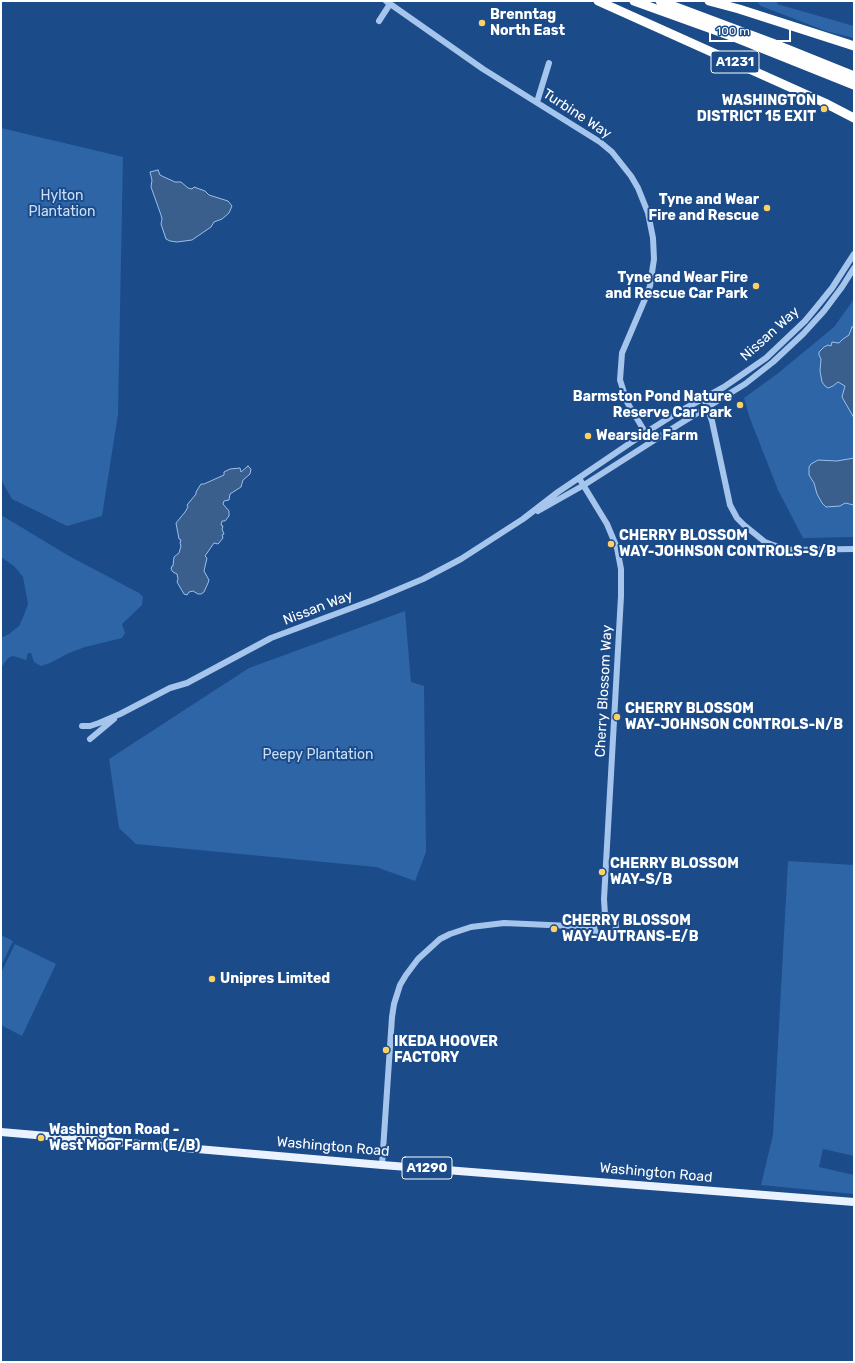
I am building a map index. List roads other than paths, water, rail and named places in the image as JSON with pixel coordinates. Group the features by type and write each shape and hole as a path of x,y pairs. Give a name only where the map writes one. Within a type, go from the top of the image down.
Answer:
{"highway":[{"name":"A1231","path":"598,1 825,103 854,118"},
{"name":"A1231","path":"634,1 748,43 854,85"},
{"name":"A1231","path":"660,1 772,43 854,76"},
{"path":"708,1 739,9 854,46"}],"main road":[{"name":"Washington Road","path":"1,1132 382,1165 854,1202"}],"street":[{"path":"378,20 388,2"},
{"name":"Turbine Way","path":"388,2 483,69 588,133 612,152 623,164 638,188 648,213 654,249 652,274 641,310 622,353 620,374 625,397 651,442"},
{"path":"537,102 549,63"},
{"name":"Nissan Way","path":"523,519 558,492 645,433 724,387 766,358 804,321 832,288 854,254"},
{"name":"Nissan Way","path":"120,714 170,688 187,684 271,638 373,600 423,579 461,559 523,519 584,485 745,384 773,362 803,334 828,305 854,268"},
{"path":"704,398 712,421 730,505 737,518 750,531 765,542 784,549 854,549"},
{"name":"Cherry Blossom Way","path":"579,478 613,536 619,558 621,581 609,836 604,898 605,914"},
{"path":"82,726 90,726 100,723 120,714"},
{"path":"90,739 120,714"},
{"path":"605,914 614,919 616,926 614,933 608,937 601,937 596,933 594,927 598,917 605,914"},
{"path":"382,1165 394,1004 400,985 418,959 440,939 471,927 504,923 594,927"}],"place":[{"name":"Brenntag North East","path":"482,23"},
{"name":"WASHINGTON DISTRICT 15 EXIT","path":"824,109"},
{"name":"Tyne and Wear Fire and Rescue","path":"767,208"},
{"name":"Tyne and Wear Fire and Rescue Car Park","path":"756,286"},
{"name":"Barmston Pond Nature Reserve Car Park","path":"740,405"},
{"name":"Wearside Farm","path":"588,436"},
{"name":"CHERRY BLOSSOM WAY-JOHNSON CONTROLS-S/B","path":"611,544"},
{"name":"CHERRY BLOSSOM WAY-JOHNSON CONTROLS-N/B","path":"617,717"},
{"name":"CHERRY BLOSSOM WAY-S/B","path":"602,872"},
{"name":"CHERRY BLOSSOM WAY-AUTRANS-E/B","path":"554,929"},
{"name":"Unipres Limited","path":"212,979"},
{"name":"IKEDA HOOVER FACTORY","path":"386,1050"},
{"name":"Washington Road - West Moor Farm (E/B)","path":"41,1138"}],"park label":[{"name":"Hylton Plantation","path":"62,204"},
{"name":"Peepy Plantation","path":"318,755"}]}
